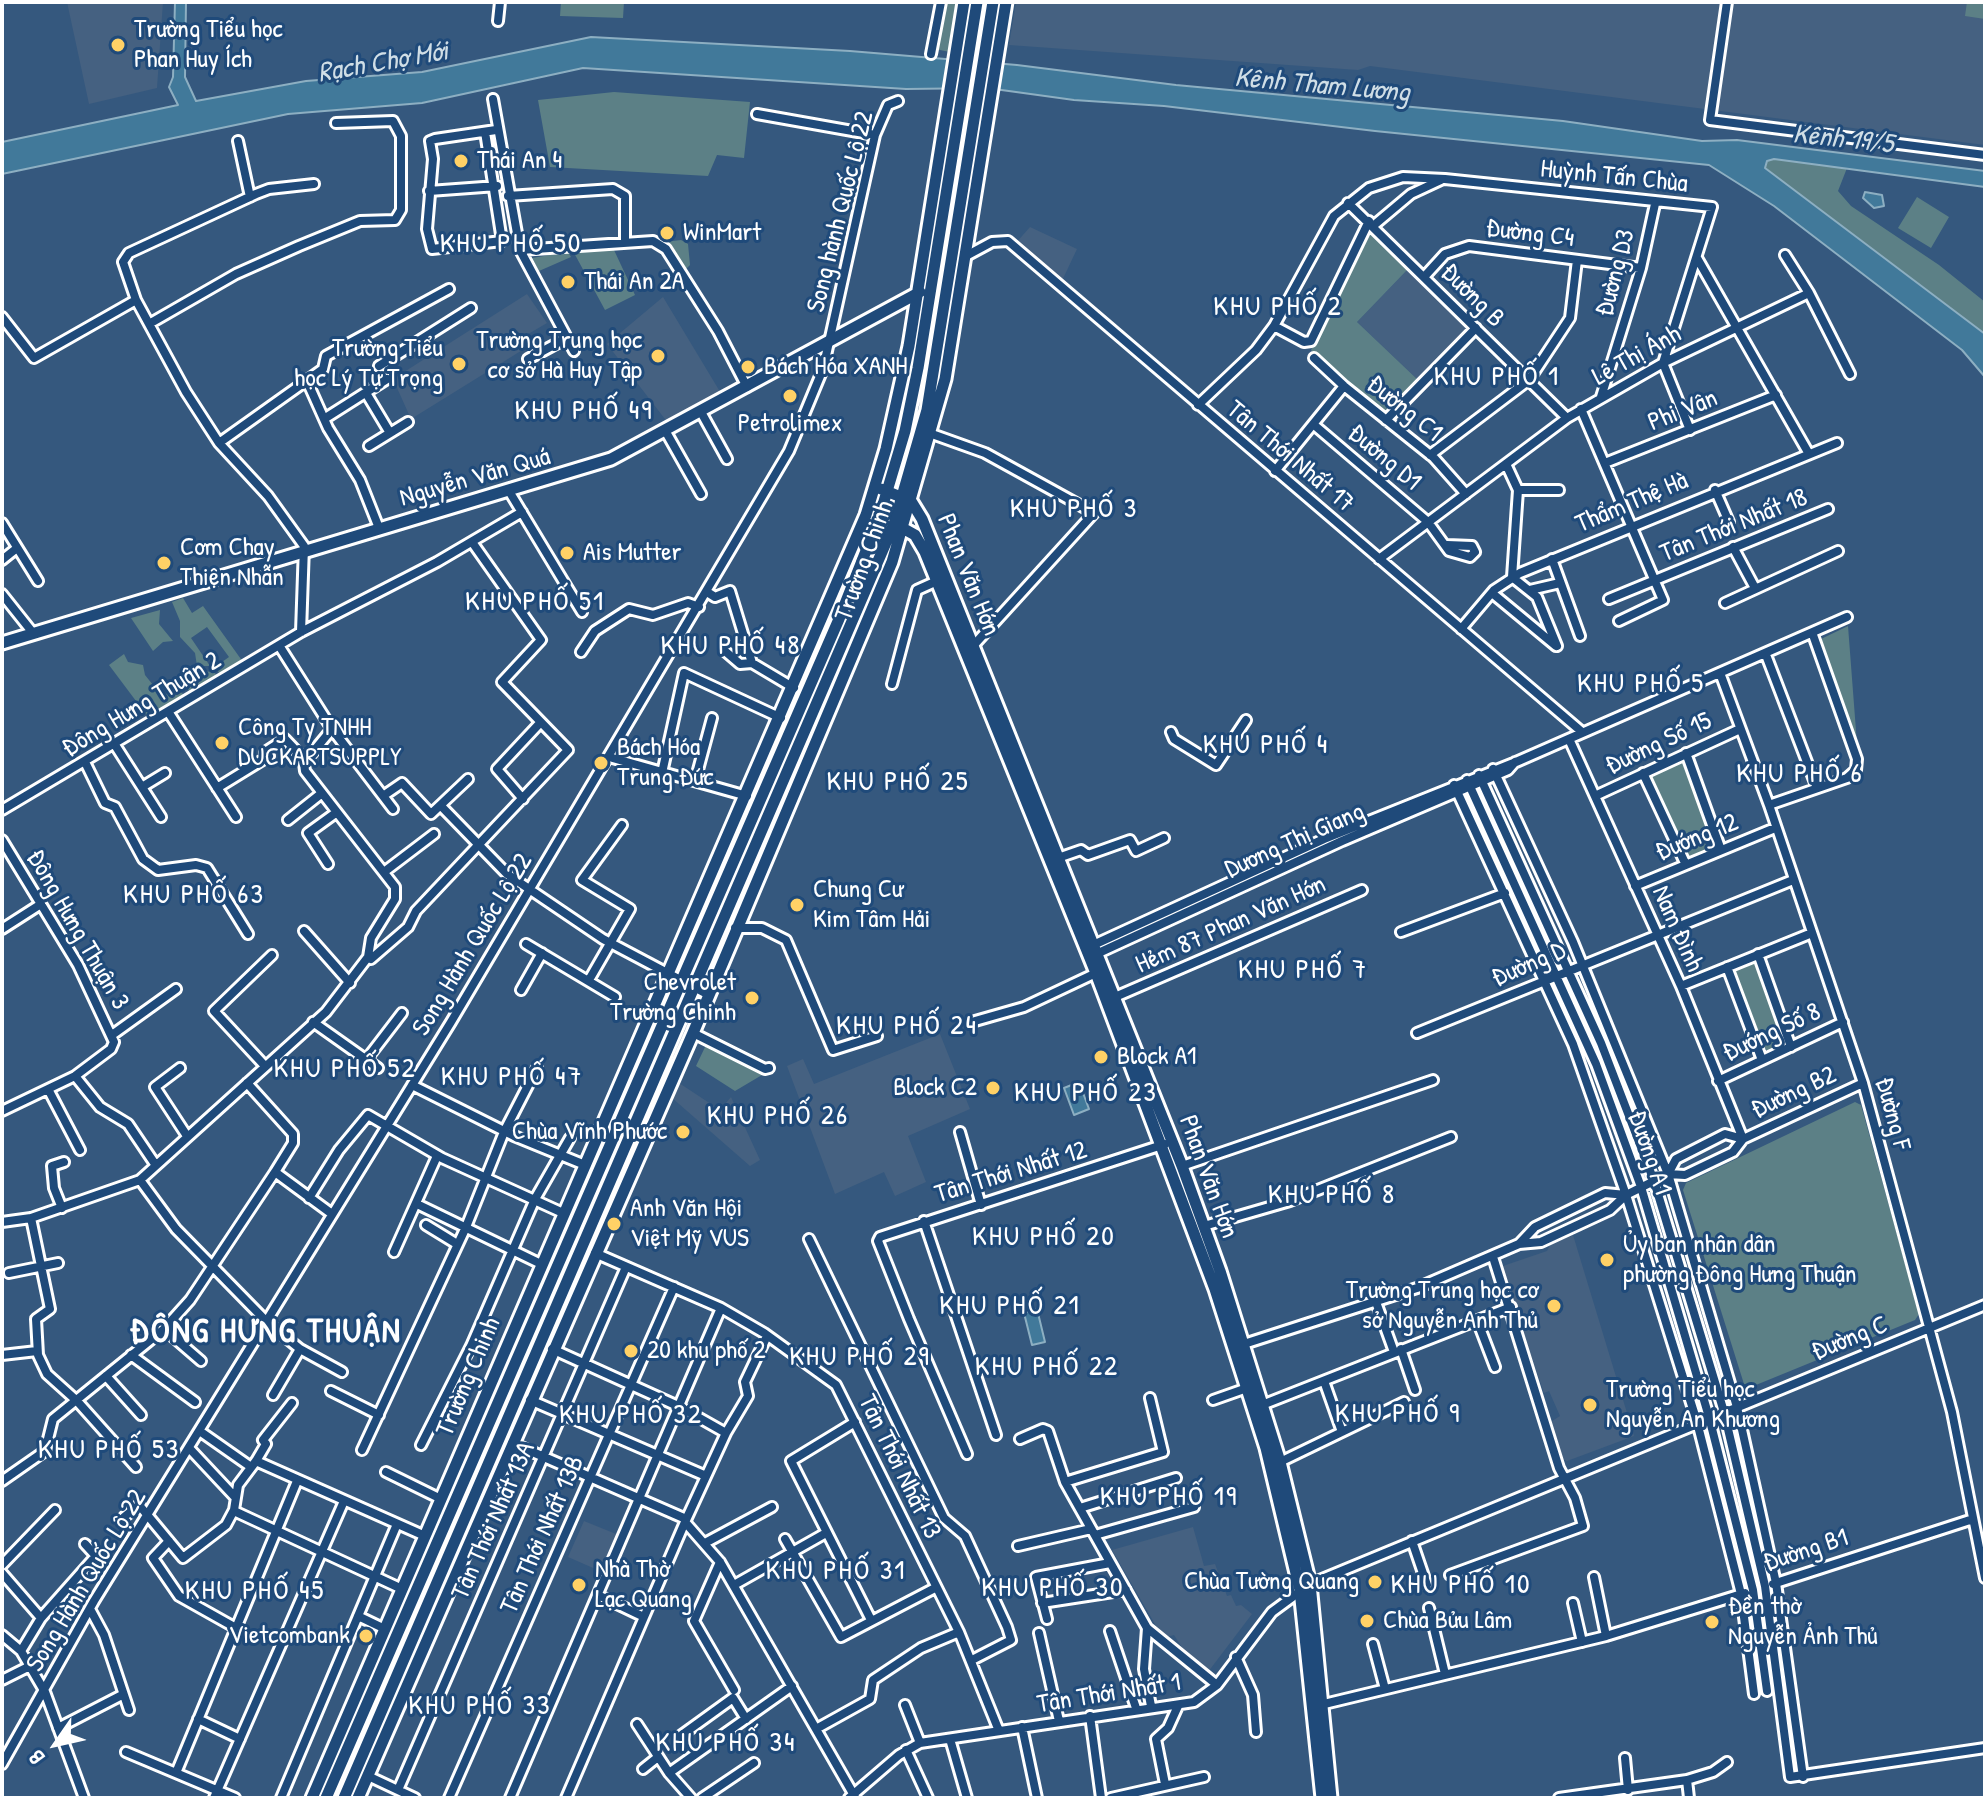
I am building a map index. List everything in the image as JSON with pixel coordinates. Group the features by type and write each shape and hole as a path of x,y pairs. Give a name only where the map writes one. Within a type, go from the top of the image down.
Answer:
{"main road":[{"path":"964,2 965,38"},
{"path":"954,112 965,38 977,2"},
{"path":"993,2 993,43"},
{"path":"993,43 1006,2"},
{"name":"Trường Chinh","path":"927,432 974,117 993,43"},
{"name":"Trường Chinh","path":"344,1798 464,1537 512,1443 693,1033 873,608 945,379 987,120 993,43"},
{"name":"Trường Chinh","path":"326,1798 879,518 905,431 931,285 954,112"},
{"name":"Trường Chinh","path":"312,1798 563,1213 794,688 866,515 899,398 954,112"},
{"name":"Nguyễn Văn Quá","path":"2,643 607,461 666,432 931,285"},
{"path":"891,308 903,313 913,324"},
{"name":"Phan Văn Hớn","path":"875,487 907,498 922,519 973,646 992,705 1092,951 1115,997 1167,1144 1247,1388 1305,1587 1322,1798"},
{"name":"Phan Văn Hớn","path":"866,515 898,525 920,540 1058,858 1092,951 1096,973 1167,1144 1182,1166 1204,1226 1280,1462 1305,1587 1331,1798"},
{"name":"Trường Chinh","path":"358,1798 695,988 898,525"},
{"path":"431,1522 464,1537"}],"street":[{"path":"498,21 500,2"},
{"path":"931,54 941,2"},
{"path":"1727,2 1710,120 1985,155"},
{"path":"493,99 496,130 520,250 574,351"},
{"name":"Song hành Quốc Lộ 22","path":"831,340 875,135 888,105 898,101"},
{"path":"757,114 875,135"},
{"path":"149,324 236,274 299,246 360,221 395,220 401,210 401,136 393,121 336,123"},
{"path":"485,132 502,241 432,249 427,229 433,159 430,141 496,130"},
{"path":"238,141 250,197"},
{"name":"Huỳnh Tấn Chùa","path":"1198,405 1256,350 1274,326 1334,216 1369,188 1403,177 1445,179 1655,204 1712,207 1663,363"},
{"path":"1274,326 1304,342 1311,341 1371,223 1411,194 1445,179"},
{"path":"301,632 304,546 268,496 219,443 172,369 136,300 125,271 124,257 269,189 314,184"},
{"path":"429,191 506,185"},
{"path":"508,196 613,189 625,196 625,243"},
{"name":"Đường B","path":"1348,203 1567,418"},
{"name":"Đường D3","path":"1601,398 1641,268 1655,204"},
{"path":"520,250 653,241 666,249 718,331 747,387"},
{"name":"Tân Thới Nhất 17","path":"966,256 992,242 1008,241 1582,732"},
{"name":"Đường C4","path":"1424,277 1445,254 1469,246 1641,268"},
{"path":"1785,255 1809,293 1850,374"},
{"path":"1697,258 1809,454"},
{"path":"1430,455 1529,380 1570,318 1577,260"},
{"path":"219,443 323,369 326,356 449,289"},
{"name":"Lê Thị Ánh","path":"1379,559 1581,409 1663,363 1809,293"},
{"path":"2,317 34,358 136,300"},
{"path":"379,366 471,308"},
{"path":"1386,420 1476,328"},
{"path":"528,359 567,338"},
{"name":"Song Hành Quốc Lộ 22","path":"2,1764 90,1609 412,1085 699,607 789,451 809,409 831,340"},
{"name":"Đường C1","path":"1314,358 1430,455 1466,494"},
{"path":"1663,363 1690,430"},
{"path":"324,419 387,379"},
{"path":"307,381 324,419 360,480 379,528"},
{"path":"1275,471 1344,386"},
{"path":"366,393 390,433"},
{"name":"Phi Vân","path":"1605,463 1776,395"},
{"name":"Tân Thới Nhất 18","path":"1581,409 1663,600 1619,621"},
{"path":"701,412 727,459"},
{"path":"369,446 408,422"},
{"name":"Đường D1","path":"1313,424 1428,522 1447,545"},
{"path":"666,432 701,494"},
{"path":"927,432 990,455 1094,513 973,646"},
{"name":"Thẩm Thệ Hà","path":"1461,629 1492,593 1512,577 1715,490 1837,443"},
{"path":"1492,593 1557,646 1530,590 1512,577 1518,490 1506,464"},
{"path":"1518,490 1559,490"},
{"path":"1715,490 1729,522"},
{"path":"509,491 582,612"},
{"name":"Tân Thới Nhất 18","path":"1609,599 1828,509"},
{"name":"Đông Hưng Thuận 2","path":"2,810 301,632 472,542 522,512"},
{"path":"2,523 38,581"},
{"path":"371,959 408,927 416,911 568,750 502,682 541,640 472,542"},
{"path":"1733,547 1755,588"},
{"path":"2,560 17,548"},
{"path":"1725,603 1838,551"},
{"path":"1552,559 1580,636"},
{"path":"892,684 917,590 937,581"},
{"path":"1530,590 1560,583"},
{"path":"707,592 715,597 730,591 752,663"},
{"path":"2,594 33,633"},
{"path":"581,652 595,631 629,609 653,615 688,603 699,607"},
{"name":"Dương Thị Giang","path":"1092,951 1383,819 1813,635 1847,617"},
{"path":"1769,805 1847,778 1856,770 1857,759 1813,635"},
{"path":"280,647 332,729 393,809"},
{"path":"726,652 740,664 752,663 794,688"},
{"path":"1766,655 1817,788"},
{"path":"662,773 684,673 781,718"},
{"name":"Đường F","path":"1720,673 1769,805 1863,1083 1952,1412 1985,1578"},
{"path":"169,713 236,817"},
{"path":"695,781 712,718"},
{"path":"1171,732 1174,739 1216,765 1246,720"},
{"path":"523,799 497,769 540,723"},
{"path":"2,1222 31,1218 140,1180 313,1022 350,983 368,957 371,938 395,899 395,887 305,771 306,761 332,729"},
{"name":"Đường Số 15","path":"1595,796 1740,729"},
{"path":"217,788 285,739 306,761"},
{"name":"Nam Đình","path":"1569,739 1681,986 1743,1139"},
{"path":"115,745 161,817"},
{"path":"1686,753 1721,850"},
{"path":"609,757 747,796"},
{"path":"85,762 105,803 115,807 143,859 158,870 196,865 207,868 248,934"},
{"name":"Đường A1","path":"1481,778 1569,969 1654,1181 1724,1412 1765,1586 1790,1777 1803,1777 1776,1583 1737,1407 1668,1174 1582,964 1495,772"},
{"path":"142,787 165,773"},
{"path":"1643,773 1686,865"},
{"path":"383,796 400,782 429,814 468,779"},
{"name":"Đường A1","path":"1468,783 1596,1064 1641,1187 1709,1417 1753,1590 1767,1691"},
{"name":"Đường A1","path":"1456,788 1573,1044 1626,1195 1697,1422 1741,1594 1754,1694"},
{"path":"288,820 322,793"},
{"path":"441,806 507,874 611,943 707,994"},
{"path":"328,864 308,833 337,812"},
{"path":"589,980 630,909 582,880 622,825"},
{"name":"Đướng 12","path":"1635,886 1775,828"},
{"path":"384,872 434,834"},
{"path":"1058,858 1081,850 1088,855 1130,840 1136,851 1164,838"},
{"name":"Đông Hưng Thuận 3","path":"2,840 78,965 113,1038"},
{"name":"Đường D","path":"1417,1033 1793,880"},
{"name":"Hẻm 87 Phan Văn Hớn","path":"1115,997 1362,890"},
{"path":"1401,932 1505,893"},
{"path":"2,929 41,904"},
{"path":"735,928 762,928 786,940 833,1050 877,1036"},
{"path":"304,931 350,983"},
{"path":"1681,986 1812,933"},
{"path":"526,944 615,997"},
{"path":"521,990 542,953"},
{"path":"1758,954 1791,1047"},
{"path":"265,1066 214,1011 272,955"},
{"path":"1727,967 1762,1060"},
{"path":"975,1021 1024,1007 1096,973"},
{"path":"2,1111 75,1076 111,1049 113,1038 176,989"},
{"path":"366,1060 402,1013"},
{"path":"313,1022 378,1068"},
{"name":"Đướng Số 8","path":"1718,1081 1843,1022"},
{"path":"693,1033 765,1069 769,1068"},
{"path":"180,1068 155,1087 187,1136"},
{"path":"362,1450 466,1227 504,1132 537,1068"},
{"path":"75,1076 100,1107 128,1124 155,1164"},
{"path":"1182,1166 1433,1080"},
{"path":"2,1481 45,1451 53,1419 164,1329 211,1269 293,1143 293,1134 247,1083"},
{"name":"Đường B2","path":"1519,1244 1541,1242 1610,1210 1626,1195 1668,1174 1685,1175 1733,1152 1743,1139 1863,1083"},
{"path":"412,1085 504,1132 585,1165"},
{"path":"48,1089 80,1150"},
{"path":"309,1198 339,1150 368,1115 437,1156 563,1213"},
{"path":"960,1132 981,1205"},
{"name":"Đường B2","path":"1668,1174 1676,1159 1725,1134 1743,1139"},
{"path":"1204,1226 1290,1201 1451,1137"},
{"path":"421,1445 471,1346 535,1199 570,1138"},
{"name":"Tân Thới Nhất 12","path":"967,1454 878,1241 924,1221 1167,1144"},
{"path":"394,1252 437,1156"},
{"path":"62,1208 54,1188 52,1166 64,1162"},
{"path":"275,1172 332,1214"},
{"path":"140,1180 175,1229 211,1269 300,1349 342,1372"},
{"name":"Đường B2","path":"1244,1344 1376,1302 1493,1257 1519,1244 1535,1227 1605,1193 1626,1195"},
{"path":"417,1204 541,1264"},
{"path":"31,1218 50,1309 36,1319 37,1351 47,1374 77,1401 136,1467"},
{"path":"924,1221 996,1435"},
{"path":"426,1225 457,1244"},
{"path":"809,1239 944,1518 965,1536 1011,1640 972,1660"},
{"name":"Tân Thới Nhất 13","path":"595,1253 721,1308 836,1385 959,1632 999,1731"},
{"path":"1450,1575 1583,1526 1575,1498 1563,1477 1493,1257"},
{"path":"9,1273 58,1263"},
{"name":"Tân Thới Nhất 13A","path":"398,1790 626,1267"},
{"name":"Tân Thới Nhất 13B","path":"449,1798 674,1287"},
{"path":"1376,1302 1415,1390"},
{"name":"Đường C","path":"1563,1477 1985,1305"},
{"path":"1262,1405 1511,1307"},
{"path":"510,1798 721,1308"},
{"path":"1477,1320 1495,1367"},
{"path":"164,1329 201,1361"},
{"path":"566,1798 706,1476 748,1396 745,1382 767,1336"},
{"path":"273,1395 300,1349"},
{"path":"552,1349 680,1407 726,1433"},
{"path":"2,1355 37,1351"},
{"path":"131,1355 195,1402"},
{"path":"106,1376 141,1415"},
{"path":"1324,1381 1342,1432"},
{"path":"1213,1400 1247,1388"},
{"path":"331,1391 379,1415"},
{"path":"1065,1482 1163,1452 1150,1398"},
{"path":"530,1400 706,1476"},
{"path":"1280,1462 1404,1402"},
{"path":"124,1517 136,1506 149,1514 183,1558 220,1532 234,1511 234,1496 266,1444 263,1440 292,1403"},
{"path":"855,1422 791,1461 871,1620"},
{"path":"1020,1439 1043,1429 1048,1431 1065,1482 1147,1628 1217,1685"},
{"path":"201,1432 253,1464 425,1536"},
{"path":"512,1443 590,1475 686,1521 720,1562 734,1585 853,1797"},
{"path":"190,1449 234,1496"},
{"path":"386,1472 441,1499"},
{"name":"Tân Thới Nhất 1","path":"853,1797 906,1750 920,1743 1136,1708 1194,1702 1217,1685 1272,1612 1305,1587 1563,1477"},
{"path":"1080,1508 1176,1478"},
{"path":"176,1773 297,1481"},
{"path":"216,1794 344,1501"},
{"path":"705,1543 772,1507"},
{"path":"1018,1546 1093,1532 1194,1507"},
{"path":"2,1565 55,1510"},
{"path":"234,1511 402,1589"},
{"name":"Đường B1","path":"1320,1705 1606,1636 1973,1519"},
{"path":"281,1798 397,1524"},
{"path":"734,1585 826,1533"},
{"path":"785,1539 841,1637 935,1588"},
{"path":"169,1541 153,1558 179,1596 236,1628"},
{"path":"1412,1541 1427,1585"},
{"path":"21,1651 41,1618 96,1556 85,1544"},
{"path":"720,1562 694,1621 734,1690"},
{"path":"1047,1619 1036,1577 1110,1563"},
{"path":"2,1573 41,1618"},
{"path":"1594,1577 1606,1636"},
{"path":"1042,1603 1126,1590"},
{"path":"598,1595 644,1617"},
{"path":"1573,1603 1582,1642"},
{"path":"1429,1608 1445,1674"},
{"path":"90,1609 104,1635 129,1710"},
{"path":"358,1616 385,1629"},
{"path":"1147,1628 1144,1669 1151,1706"},
{"path":"1110,1631 1136,1708"},
{"path":"816,1729 870,1699 873,1680 921,1648 959,1632"},
{"path":"1039,1633 1059,1721"},
{"path":"2,1635 21,1651 45,1692 84,1798"},
{"path":"1373,1644 1385,1689"},
{"path":"1236,1657 1253,1695 1256,1732"},
{"path":"2,1680 28,1667"},
{"path":"669,1773 792,1686"},
{"path":"58,1728 122,1695"},
{"path":"679,1737 733,1698 746,1719"},
{"path":"905,1705 920,1743"},
{"path":"1165,1784 1156,1739 1168,1728 1178,1706"},
{"path":"1090,1716 1101,1798"},
{"path":"198,1719 240,1739"},
{"path":"637,1724 669,1773 691,1798"},
{"path":"1022,1727 1037,1798"},
{"path":"950,1739 967,1798"},
{"path":"1803,1777 1985,1748"},
{"path":"906,1750 928,1798"},
{"path":"126,1752 216,1794 235,1798"},
{"path":"643,1769 658,1757"},
{"path":"1625,1758 1628,1790"},
{"path":"1559,1798 1687,1780 1713,1772 1727,1762"},
{"path":"702,1798 754,1763"},
{"path":"368,1776 412,1797"},
{"path":"1111,1798 1204,1777"},
{"path":"1687,1780 1689,1798"}],"shaded area":[{"name":"Trường Tiểu học Phan Huy Ích","path":"67,2 163,2 157,88 89,104"},
{"name":"Kênh Tham Lương","path":"175,2 186,2 185,77 196,101 306,81 422,72 591,37 850,51 1017,65 1176,85 1563,121 1702,141 1737,140 1985,171 1985,187 1774,159 1767,161 1765,168 1985,334 1985,377 1962,350 1774,206 1709,165 1164,106 1074,100 987,88 906,89 583,68 422,103 288,114 2,174 2,142 178,105 169,87 173,77"},
{"path":"1016,2 1985,2 1985,145 1370,66 1358,70 1009,45"},
{"path":"1865,192 1882,195 1884,206 1874,208 1863,198"},
{"path":"1030,227 1077,249 1060,285 1015,244"},
{"path":"1409,268 1469,326 1418,380 1357,322"},
{"name":"Trường Tiểu học Lý Tự Trọng","path":"527,294 547,323 518,340 524,349 411,419 393,379"},
{"name":"Trường Trung học cơ sở Hà Huy Tập","path":"663,297 722,395 668,423 607,344"},
{"path":"940,1034 970,1109 908,1136 926,1182 895,1196 884,1172 835,1194 787,1066 803,1059 814,1084"},
{"path":"676,1081 720,1110 731,1097 760,1160 750,1166 671,1097"},
{"path":"1079,1082 1089,1109 1074,1115 1064,1088"},
{"path":"1573,1235 1634,1436 1567,1461 1560,1458 1549,1423 1560,1416 1549,1391 1544,1393 1502,1272 1503,1266 1547,1251 1550,1245"},
{"path":"1037,1309 1045,1342 1032,1345 1024,1313"},
{"path":"584,1521 616,1534 600,1571 568,1557"},
{"path":"1193,1527 1204,1566 1215,1564 1227,1596 1231,1595 1236,1606 1241,1605 1252,1614 1208,1672 1188,1657 1174,1635 1163,1638 1112,1550"}],"green space":[{"path":"561,2 624,2 623,18 560,16"},
{"path":"944,2 959,2 950,52 935,49"},
{"path":"1967,2 1985,2 1985,19 1965,16"},
{"path":"614,92 750,102 744,158 717,155 708,176 550,167 538,100"},
{"path":"1774,159 1847,168 1838,191 1851,206 1939,265 1985,302 1985,334 1765,169 1767,161"},
{"path":"1917,197 1949,217 1931,248 1898,228"},
{"path":"1370,225 1409,268 1357,322 1418,380 1385,413 1311,350"},
{"path":"681,240 688,244 690,265 686,269 664,242"},
{"path":"614,250 635,295 605,310 573,251"},
{"path":"568,252 571,257 539,271 532,258"},
{"path":"183,598 192,613 203,606 243,662 221,676 215,667 229,657 207,627 191,638 210,666 197,666 195,653 180,637 180,621 172,602"},
{"path":"160,610 159,624 173,641 163,642 153,651 131,618"},
{"path":"1848,626 1858,757 1819,640"},
{"path":"124,654 128,662 143,665 145,675 157,690 167,694 182,693 187,700 151,721 109,665"},
{"path":"197,669 215,673 218,679 192,695 185,685"},
{"path":"1685,760 1716,844 1714,849 1693,858 1687,855 1651,778 1653,772"},
{"path":"1756,960 1784,1039 1782,1045 1768,1051 1762,1046 1734,973 1737,966"},
{"path":"706,1045 762,1075 735,1091 696,1066"},
{"path":"1855,1102 1861,1105 1919,1314 1915,1320 1751,1387 1744,1384 1683,1190 1686,1183"}],"place":[{"name":"Trường Tiểu học Phan Huy Ích","path":"118,45"},
{"name":"Thái An 4","path":"461,161"},
{"name":"WinMart","path":"667,233"},
{"name":"Thái An 2A","path":"568,282"},
{"name":"Trường Trung học cơ sở Hà Huy Tập","path":"658,356"},
{"name":"Trường Tiểu học Lý Tự Trọng","path":"459,364"},
{"name":"Bách Hóa XANH","path":"748,367"},
{"name":"Petrolimex","path":"790,396"},
{"name":"Ais Mutter","path":"567,553"},
{"name":"Cơm Chay Thiện Nhẫn","path":"164,563"},
{"name":"Công Ty TNHH DUCKARTSUPPLY","path":"222,743"},
{"name":"Bách Hóa Trung Đức","path":"601,763"},
{"name":"Chung Cư Kim Tâm Hải","path":"797,905"},
{"name":"Chevrolet Trường Chinh","path":"752,998"},
{"name":"Block A1","path":"1101,1057"},
{"name":"Block C2","path":"993,1088"},
{"name":"Chùa Vĩnh Phước","path":"683,1132"},
{"name":"Anh Văn Hội Việt Mỹ VUS","path":"614,1224"},
{"name":"Ủy ban nhân dân phường Đông Hưng Thuận","path":"1607,1260"},
{"name":"Trường Trung học cơ sở Nguyễn Anh Thủ","path":"1554,1306"},
{"name":"20 khu phố 2","path":"631,1351"},
{"name":"Trường Tiểu học Nguyễn An Khương","path":"1590,1405"},
{"name":"Chùa Tường Quang","path":"1375,1582"},
{"name":"Nhà Thờ Lạc Quang","path":"579,1585"},
{"name":"Chùa Bửu Lâm","path":"1367,1621"},
{"name":"Đền thờ Nguyễn Ảnh Thủ","path":"1712,1622"},
{"name":"Vietcombank","path":"366,1636"}],"district":[{"name":"KHU PHỐ 50","path":"511,245"},
{"name":"KHU PHỐ 2","path":"1278,308"},
{"name":"KHU PHỐ 1","path":"1497,378"},
{"name":"KHU PHỐ 49","path":"584,412"},
{"name":"KHU PHỐ 3","path":"1074,510"},
{"name":"KHU PHỐ 51","path":"535,603"},
{"name":"KHU PHỐ 48","path":"731,647"},
{"name":"KHU PHỐ 5","path":"1641,685"},
{"name":"KHU PHỐ 4","path":"1266,746"},
{"name":"KHU PHỐ 6","path":"1800,775"},
{"name":"KHU PHỐ 25","path":"898,783"},
{"name":"KHU PHỐ 63","path":"194,896"},
{"name":"KHU PHỐ 7","path":"1303,971"},
{"name":"KHU PHỐ 24","path":"907,1027"},
{"name":"KHU PHỐ 52","path":"345,1070"},
{"name":"KHU PHỐ 47","path":"512,1078"},
{"name":"KHU PHỐ 23","path":"1086,1094"},
{"name":"KHU PHỐ 26","path":"778,1117"},
{"name":"KHU PHỐ 8","path":"1332,1196"},
{"name":"KHU PHỐ 20","path":"1044,1238"},
{"name":"KHU PHỐ 21","path":"1010,1307"},
{"name":"ĐÔNG HƯNG THUẬN","path":"266,1333"},
{"name":"KHU PHỐ 29","path":"860,1358"},
{"name":"KHU PHỐ 22","path":"1047,1368"},
{"name":"KHU PHỐ 9","path":"1398,1415"},
{"name":"KHU PHỐ 32","path":"631,1416"},
{"name":"KHU PHỐ 53","path":"109,1451"},
{"name":"KHU PHỐ 19","path":"1169,1498"},
{"name":"KHU PHỐ 31","path":"836,1572"},
{"name":"KHU PHỐ 10","path":"1461,1586"},
{"name":"KHU PHỐ 30","path":"1053,1589"},
{"name":"KHU PHỐ 45","path":"255,1592"},
{"name":"KHU PHỐ 33","path":"480,1707"},
{"name":"KHU PHỐ 34","path":"726,1744"}],"water label":[{"name":"Rạch Chợ Mới","path":"383,63"},
{"name":"Kênh 19/5","path":"1843,140"}]}
